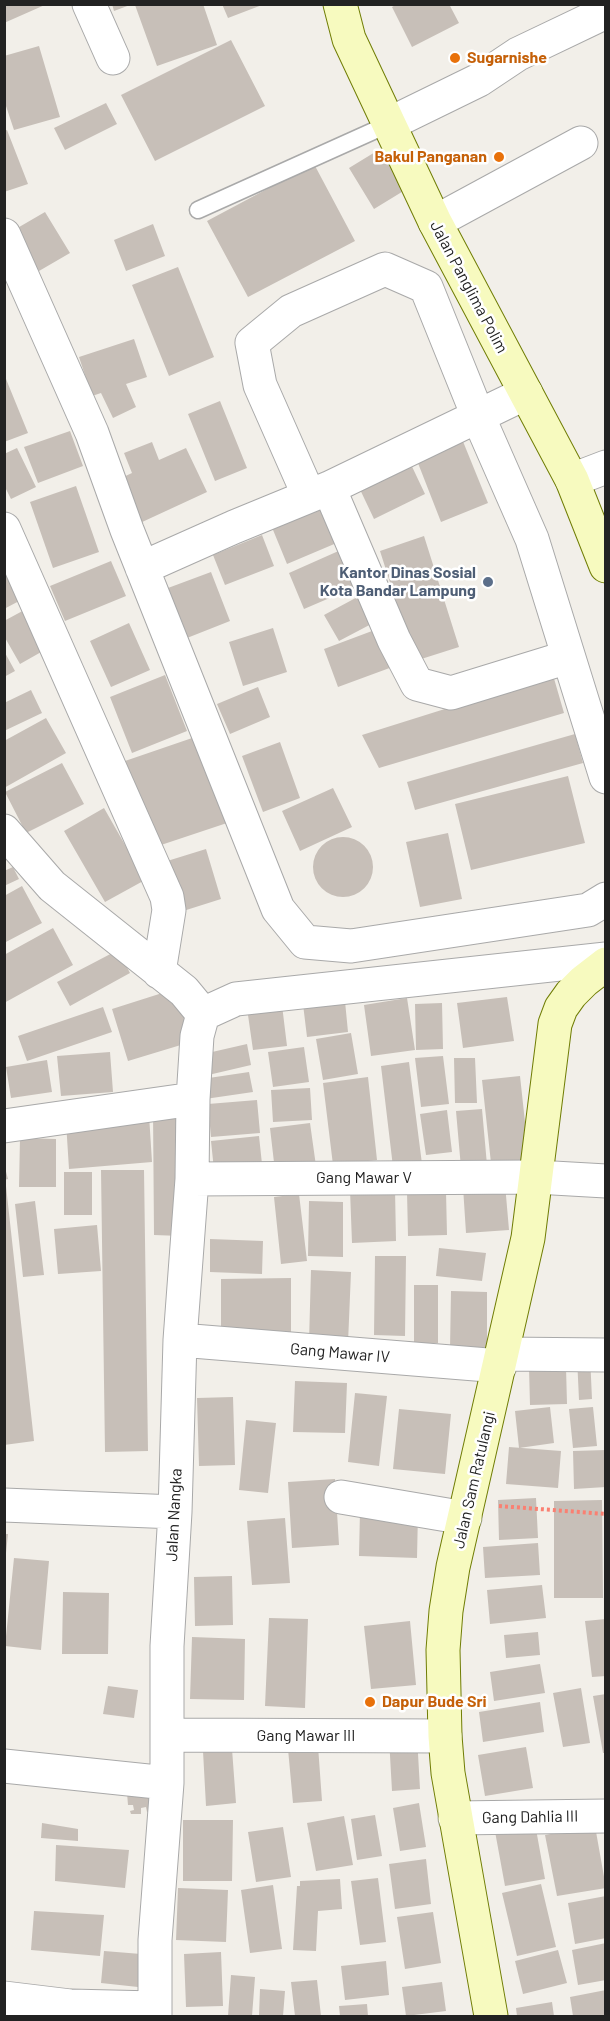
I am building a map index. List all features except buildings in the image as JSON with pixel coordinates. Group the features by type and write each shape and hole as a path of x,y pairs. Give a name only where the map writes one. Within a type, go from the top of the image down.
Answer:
{"street":[{"path":"89,4 113,58"},
{"name":"Jalan Panglima Polim","path":"340,4 349,39 435,222 572,480 606,566"},
{"path":"389,124 479,80 518,54 606,12"},
{"path":"435,222 581,143"},
{"path":"4,235 92,433 142,568 278,909 305,942 351,946 588,910 606,899"},
{"path":"568,657 451,693 417,684 319,492 260,385 252,343 291,311 385,269 426,287 478,416 532,539 606,777"},
{"path":"142,568 319,492 526,393"},
{"path":"572,480 606,467"},
{"path":"7,539 167,897 169,910 159,972"},
{"path":"4,831 52,886 184,991 203,1014 236,999 606,962"},
{"name":"Jalan Sam Ratulangi","path":"491,2016 455,1818 445,1736 443,1650 446,1611 453,1567 528,1238 555,1024 561,1008 571,994 606,962"},
{"name":"Jalan Nangka","path":"155,2012 155,1940 167,1784 167,1646 175,1512 180,1340 192,1179 197,1036 203,1014"},
{"path":"4,1126 193,1099"},
{"name":"Gang Mawar V","path":"192,1179 536,1177 606,1181"},
{"name":"Gang Mawar IV","path":"180,1340 501,1360 606,1355"},
{"path":"341,1497 467,1511"},
{"path":"4,1505 175,1512"},
{"name":"Gang Mawar III","path":"167,1736 445,1736"},
{"path":"4,1766 167,1784"},
{"name":"Gang Dahlia III","path":"455,1818 606,1816"},
{"path":"4,1998 70,2006 155,2012"}],"lane":[{"path":"198,210 389,124"}],"path":[{"path":"467,1511 606,1514"}],"place":[{"name":"Sugarnishe","path":"455,58"},
{"name":"Bakul Panganan","path":"499,157"},
{"name":"Kantor Dinas Sosial Kota Bandar Lampung","path":"488,582"},
{"name":"Dapur Bude Sri","path":"370,1702"}]}
